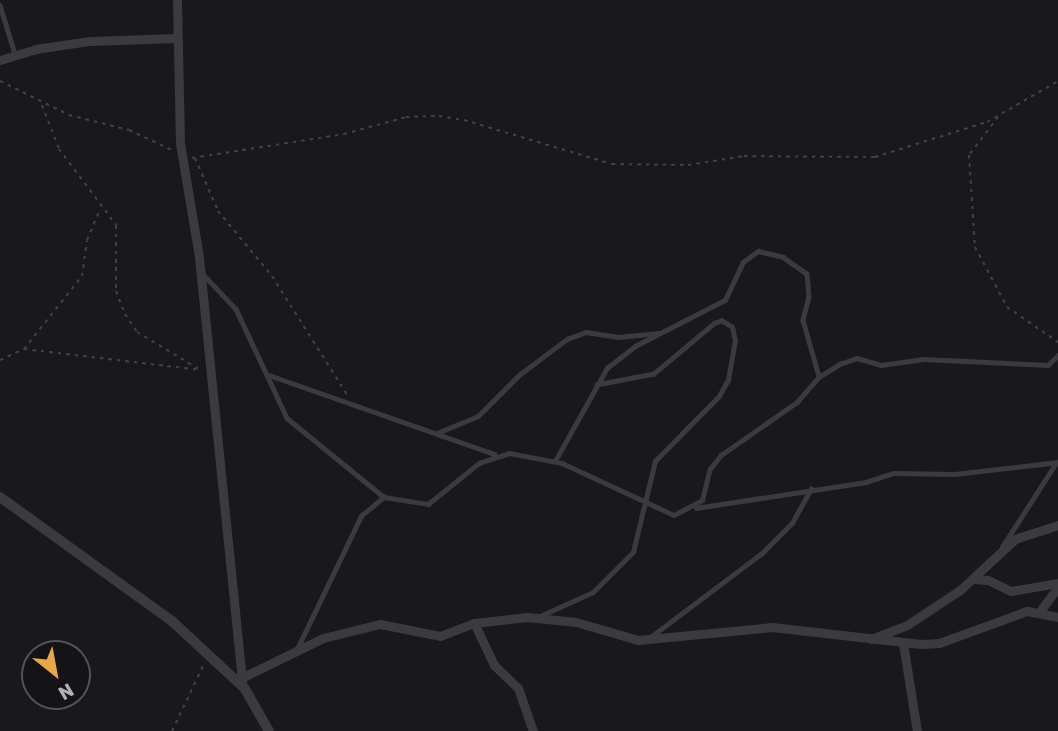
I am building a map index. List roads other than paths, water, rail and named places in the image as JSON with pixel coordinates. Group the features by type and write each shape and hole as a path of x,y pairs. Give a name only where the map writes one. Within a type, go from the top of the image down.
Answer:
{"street":[{"path":"177,0 183,158 201,272 205,371 242,683"},
{"path":"0,60 90,41 177,38"},
{"path":"0,497 173,622 242,683 269,731"},
{"path":"866,641 907,625 972,579 1000,550 1028,532 1058,525"},
{"path":"972,579 988,580 1011,591 1058,585"},
{"path":"1040,611 1058,585"},
{"path":"242,683 296,649 360,626 395,625 440,636 474,622 536,618 576,622 642,640 772,627 866,641 939,643 1010,616 1040,611 1058,617"},
{"path":"474,622 494,665 518,688 533,731"},
{"path":"903,643 917,731"}],"lane":[{"path":"0,5 15,55"},
{"path":"555,461 597,385 616,358 725,300 743,262 766,250 801,266 807,274 809,293 803,320 819,377"},
{"path":"201,272 236,309 287,418 384,498 428,504 494,455"},
{"path":"536,618 593,592 615,575 641,534 643,502 655,461 723,390 734,352 732,327 718,321 654,374 597,385"},
{"path":"437,433 478,416 519,375 567,339 586,332 618,337 660,333"},
{"path":"694,508 702,500 710,469 721,455 797,402 819,377 858,358 881,365 924,359 1048,365 1058,355"},
{"path":"266,374 494,455 536,455 555,461 674,515 694,508 812,488 866,482 893,472 945,475 1057,462"},
{"path":"1000,550 1057,462"},
{"path":"642,640 672,623 761,554 792,523 812,488"},
{"path":"296,649 361,516 384,498"}]}
